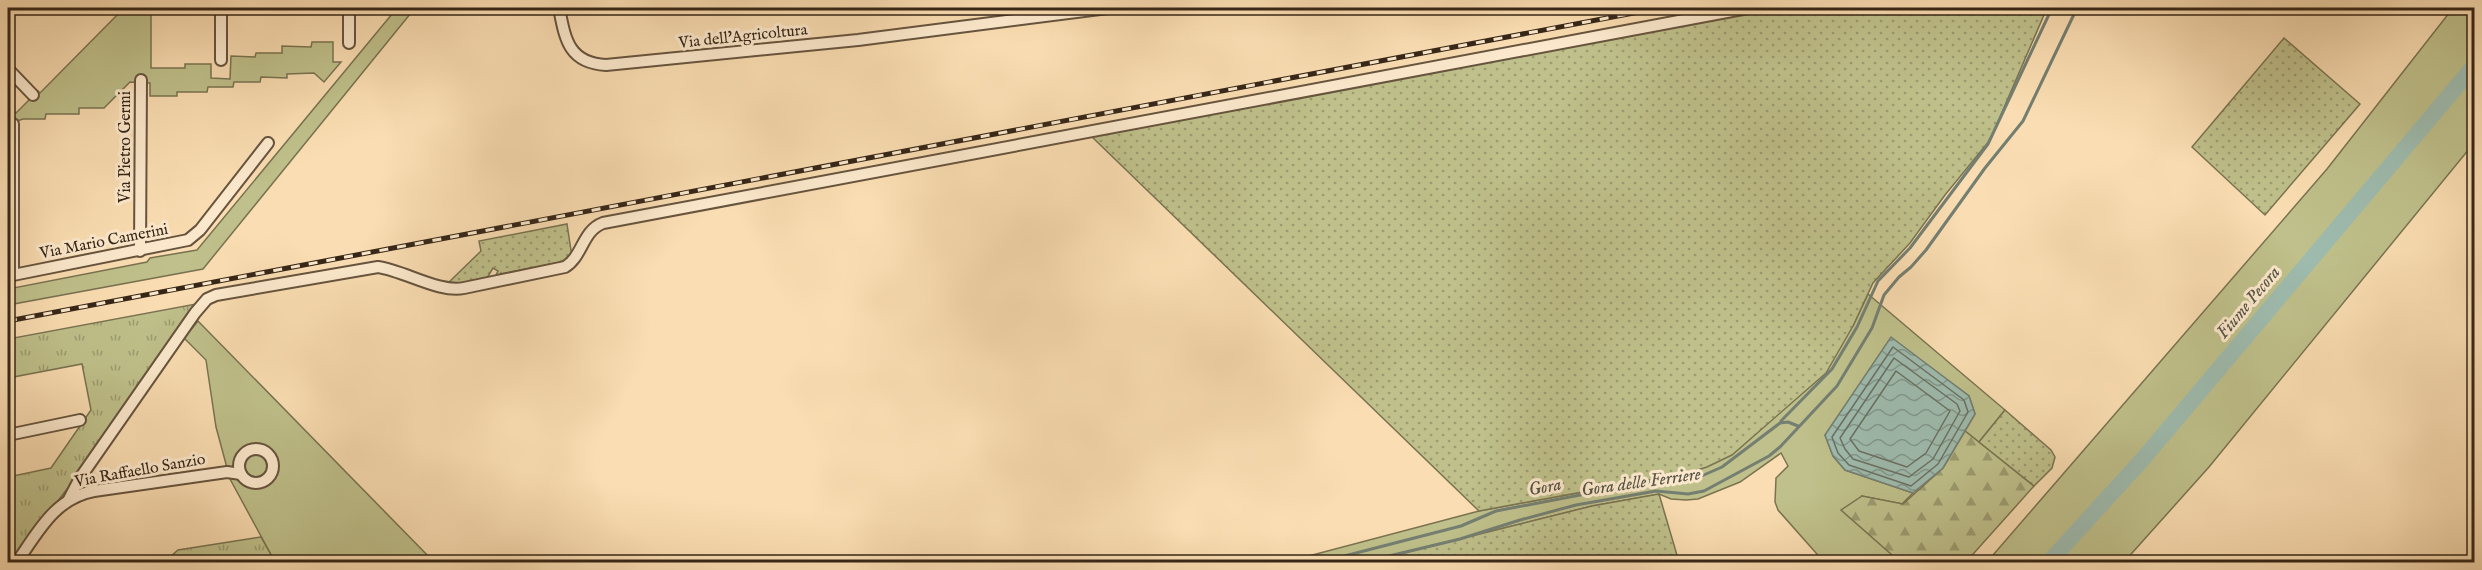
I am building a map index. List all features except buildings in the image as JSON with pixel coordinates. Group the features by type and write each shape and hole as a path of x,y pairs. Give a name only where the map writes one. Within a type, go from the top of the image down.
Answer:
{"street":[{"path":"220,8 221,60"},
{"path":"349,8 349,43"},
{"name":"Via dell'Agricoltura","path":"560,8 568,46 584,59 606,65 858,40 1108,8"},
{"path":"69,499 72,490 195,313 207,299 216,295 378,267 392,269 453,289 475,286 566,267 575,259 591,230 611,221 1748,8"},
{"path":"8,69 33,95"},
{"name":"Via Pietro Germi","path":"140,251 141,80"},
{"path":"10,276 13,124"},
{"name":"Via Mario Camerini","path":"10,276 183,242 195,235 268,143"},
{"path":"8,435 80,420"},
{"name":"Via Raffaello Sanzio","path":"18,562 48,518 69,499 94,491 240,469"}],"green space":[{"path":"124,8 151,8 151,68 185,68 185,64 211,64 211,78 230,79 231,56 255,57 256,53 282,53 282,46 311,47 312,42 333,42 333,62 341,62 324,82 314,73 287,74 287,78 261,77 260,82 234,82 233,87 208,87 207,92 177,92 177,96 150,96 150,83 130,82 104,108 79,108 79,114 46,114 45,119 23,119 8,124 8,105 16,113 38,91 40,93"},
{"path":"397,8 415,8 203,269 8,305 8,289 197,250"},
{"path":"1757,8 2047,8 1990,140 1945,195 1910,243 1873,283 1853,326 1826,373 1732,455 1691,472 1479,511 1091,136"},
{"path":"2453,8 2474,8 2474,143 2209,467 2124,562 1987,562 2327,169"},
{"path":"2284,38 2360,104 2265,215 2192,147"},
{"path":"567,224 572,257 561,262 496,275 498,271 493,268 487,278 446,285 481,251 479,241"},
{"path":"1868,294 2005,410 1979,442 1965,431 1975,414 1969,396 1891,338 1825,435 1833,456 1845,470 1913,493 1902,504 1862,496 1896,561 1900,562 1824,562 1778,510 1775,502 1776,478 1788,466 1781,453 1740,482 1698,499 1671,499 1659,494 1592,506 1368,562 1286,562 1479,511 1691,472 1853,326"},
{"path":"196,304 71,484 8,562 8,515 11,514 8,477 51,468 91,410 82,364 8,378 8,339"},
{"path":"198,321 434,562 275,562 230,479 216,427 206,360 184,338"},
{"path":"2005,410 2051,450 2055,457 2052,468 2034,486 1979,442"},
{"path":"1965,431 2034,486 1966,562 1900,562 1841,510 1862,496 1903,504 1943,468"},
{"path":"1659,494 1679,562 1368,562 1592,506"},
{"path":"261,537 275,562 169,562 170,557 178,550"}],"water":[{"path":"1891,337 1969,396 1975,414 1943,468 1913,493 1845,470 1833,456 1825,435"}],"waterway":[{"path":"1781,421 1832,369 1857,327 1878,281 1910,248 1988,144 2052,8"},
{"name":"Gora delle Ferriere","path":"1364,562 1460,539 1576,505 1656,491 1688,494 1704,491 1769,456 1837,386 1872,328 1884,295 1926,250 1985,168 2023,121 2077,8"},
{"name":"Fiume Pecora","path":"2049,562 2142,460 2474,66"},
{"name":"Gora","path":"1321,562 1461,526 1496,511 1669,478 1697,478 1722,467 1780,423 1788,422 1798,426"}],"railway":[{"path":"8,321 1660,8"}]}
